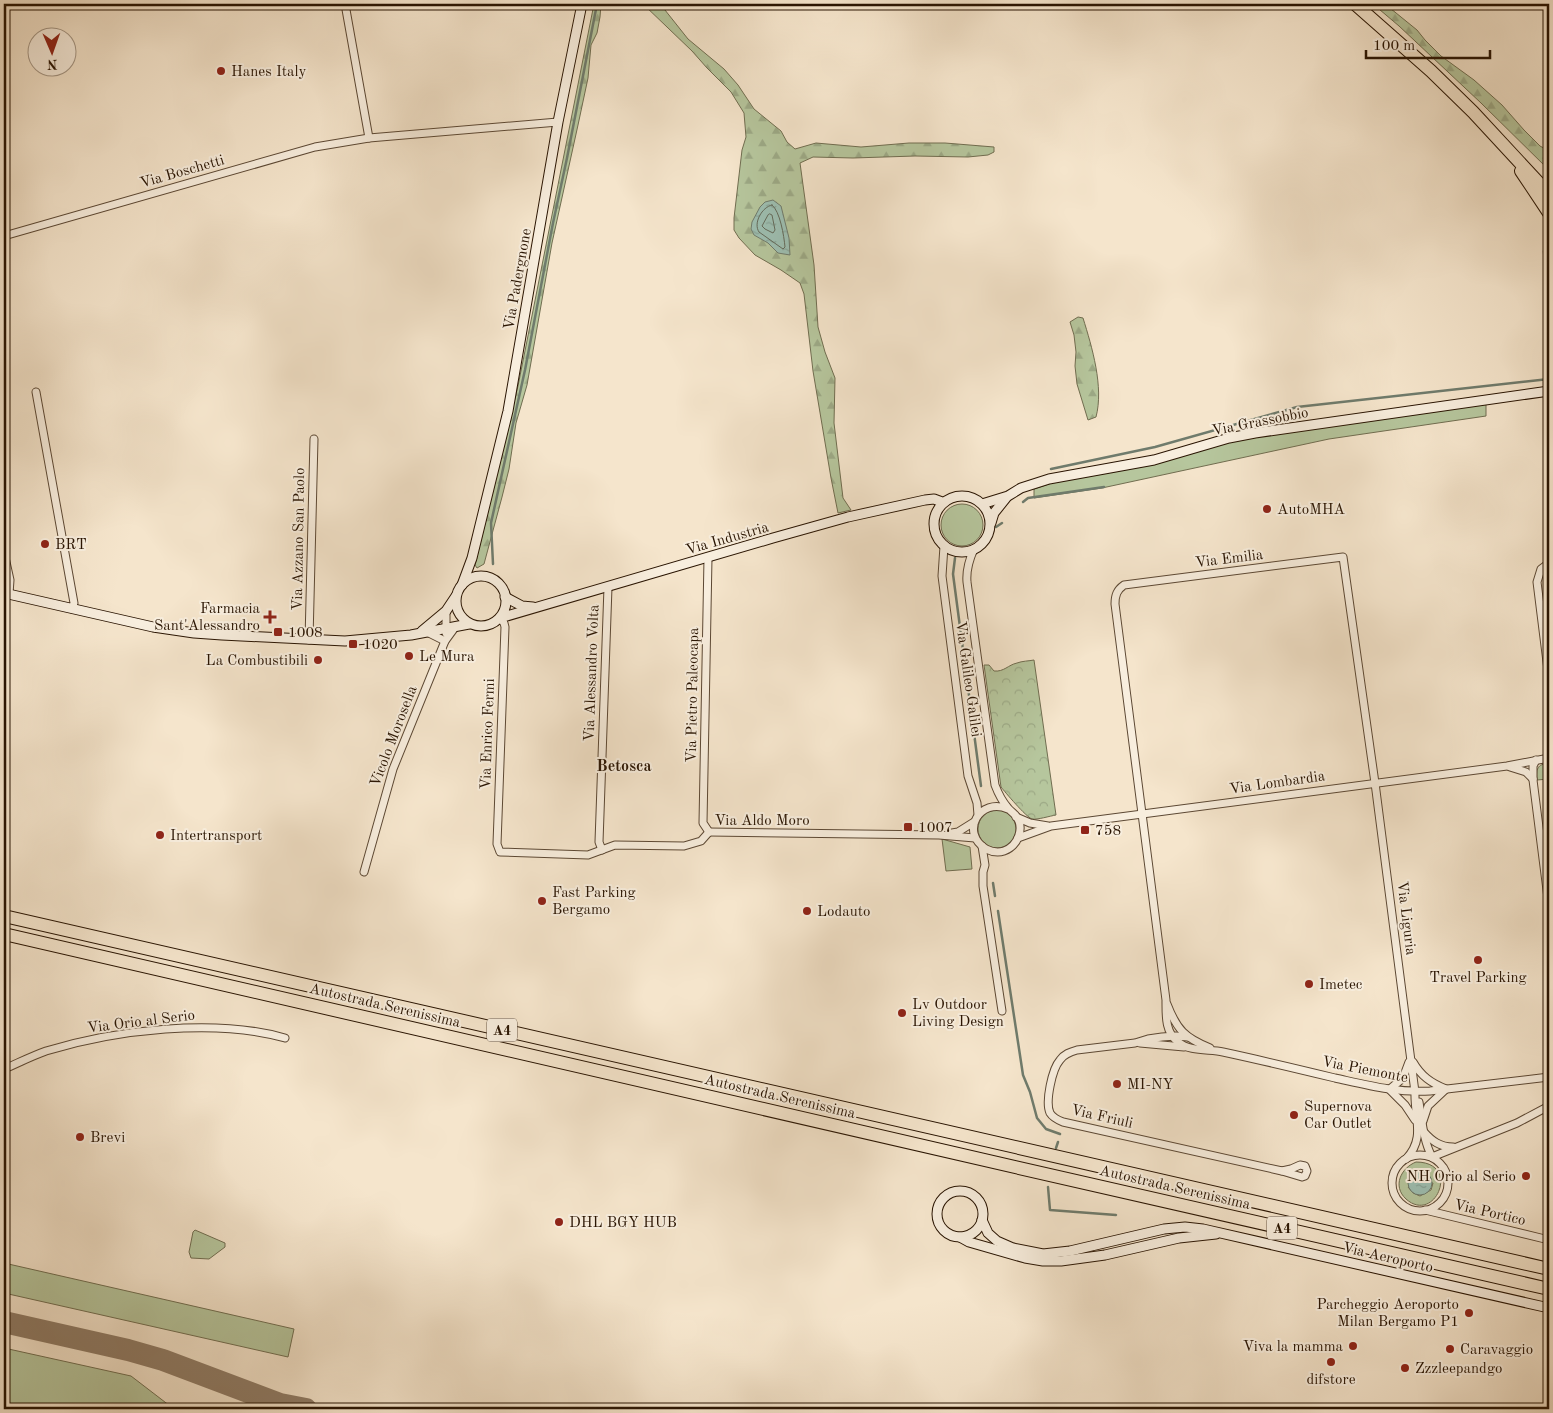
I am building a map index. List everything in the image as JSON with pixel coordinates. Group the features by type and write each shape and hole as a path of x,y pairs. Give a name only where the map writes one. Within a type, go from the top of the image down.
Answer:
{"highway":[{"path":"1354,4 1431,71 1500,140 1549,194"},
{"path":"1500,140 1542,173 1549,181"},
{"path":"1500,140 1549,213"},
{"name":"Autostrada Serenissima","path":"4,916 1549,1269"},
{"name":"Autostrada Serenissima","path":"4,934 1549,1289"}],"street":[{"path":"345,4 368,138"},
{"name":"Via Padergnone","path":"462,585 472,558 508,411 558,122 582,4"},
{"name":"Via Boschetti","path":"4,236 315,147 368,138 558,122"},
{"name":"Via Grassobbio","path":"982,504 1008,496 1021,488 1049,479 1154,460 1229,438 1549,391"},
{"path":"36,392 74,602 72,609"},
{"name":"Via Azzano San Paolo","path":"309,640 314,439"},
{"path":"933,521 936,511 942,502 951,497 961,495 976,499 982,504 990,517 990,525"},
{"path":"985,865 1009,849 1018,838 1020,831 1016,817 998,794 995,784 967,573 970,557 974,549 986,539 994,513 1008,496"},
{"name":"Via Industria","path":"500,618 848,517 925,500 934,499 942,502"},
{"path":"925,500 932,511 936,535 944,546 959,552 974,549"},
{"name":"Via Galileo Galilei","path":"944,546 942,576 968,776 977,803 978,814"},
{"path":"4,552 10,580 7,593 153,627 194,633 345,641 423,633 469,624"},
{"name":"Via Emilia","path":"1142,815 1115,604 1115,596 1120,589 1128,584 1344,557 1375,783"},
{"path":"456,595 457,611 464,620 474,626 491,624 500,618 505,608 506,597 501,586 478,571 472,558"},
{"name":"Via Pietro Paleocapa","path":"708,558 703,823 709,832"},
{"path":"1549,563 1541,569 1537,582 1549,678"},
{"path":"423,633 446,611 466,581 476,576 487,577"},
{"name":"Via Alessandro Volta","path":"602,850 599,842 608,587"},
{"name":"Via Industria","path":"506,597 522,606 538,607"},
{"name":"Vicolo Morosella","path":"364,872 393,768 451,627 446,611"},
{"name":"Via Enrico Fermi","path":"500,618 505,627 497,844 500,852"},
{"path":"423,633 445,641"},
{"name":"Via Lombardia","path":"1018,838 1051,826 1507,766 1549,757"},
{"path":"1536,760 1533,766 1533,780 1549,906"},
{"path":"1507,766 1526,772 1533,780"},
{"name":"Via Liguria","path":"1375,783 1415,1092 1420,1122 1424,1131 1427,1148 1432,1157"},
{"path":"1003,852 990,851 982,846 975,838 974,822 978,814 989,807 1008,809"},
{"name":"Via Piemonte","path":"1142,815 1166,1000 1167,1025 1172,1036 1182,1045 1390,1090 1415,1092 1446,1090 1549,1077"},
{"name":"Via Lombardia","path":"1016,817 1030,823 1051,826"},
{"name":"Via Aldo Moro","path":"939,835 958,832 974,822"},
{"name":"Via Aldo Moro","path":"500,852 588,855 615,845 684,846 701,842 709,832 939,835 975,838"},
{"path":"982,846 985,865 983,886 1002,1011"},
{"name":"Via Piemonte","path":"1166,1000 1176,1024 1182,1032 1199,1043 1220,1052"},
{"name":"Via Orio al Serio","path":"4,1068 64,1046 111,1036 152,1031 221,1028 271,1034 285,1038"},
{"name":"Via Friuli","path":"1188,1037 1172,1036 1148,1039 1077,1050 1065,1055 1056,1065 1048,1100 1048,1106 1053,1116 1063,1122 1282,1171"},
{"name":"Via Friuli","path":"1135,1042 1192,1048"},
{"path":"1390,1090 1403,1078 1411,1057"},
{"name":"Via Liguria","path":"1406,1159 1417,1143 1420,1122 1428,1106 1446,1090 1418,1072 1411,1057"},
{"name":"Via Piemonte","path":"1536,1078 1549,1070"},
{"name":"Via Liguria","path":"1390,1090 1420,1122"},
{"path":"1432,1157 1444,1168 1448,1178 1445,1196 1436,1206 1424,1210 1407,1207 1399,1201 1394,1192 1392,1178 1395,1169 1406,1159 1418,1155 1432,1157 1517,1123 1549,1106"},
{"path":"1424,1131 1438,1144 1445,1147 1458,1147"},
{"path":"963,1192 974,1197 982,1207 982,1220 975,1231 968,1236 951,1236 944,1231 937,1221 937,1208 947,1195 963,1192"},
{"name":"Via Portico","path":"1424,1210 1549,1240"},
{"name":"Via Aeroporto","path":"982,1220 988,1233 997,1241 1013,1248 1043,1254 1070,1251 1170,1228 1194,1227 1549,1308"},
{"name":"Via Aeroporto","path":"960,1237 970,1242 1025,1258 1044,1261 1097,1256 1179,1238 1221,1234"}],"green space":[{"path":"594,4 601,4 600,17 597,33 591,45 588,78 552,243 527,385 516,423 509,469 484,564 477,568 475,565 518,386"},
{"path":"643,4 661,5 688,39 724,69 738,85 754,109 781,131 787,142 795,149 816,143 861,147 909,143 945,143 994,147 994,152 988,155 968,157 813,157 800,163 814,265 818,327 835,378 834,423 843,498 851,510 838,513 813,371 804,294 800,283 755,255 734,230 742,150 746,137 744,113 731,92"},
{"path":"1373,4 1385,4 1417,30 1441,56 1474,80 1502,105 1540,146 1549,151 1549,170 1481,103"},
{"path":"1078,317 1083,318 1098,380 1099,393 1096,417 1088,420 1077,384 1076,352 1070,322"},
{"path":"1486,404 1486,416 1329,439 1102,488 1034,498 1034,489 1061,480 1253,435"},
{"path":"962,504 977,510 983,525 977,540 962,546 947,540 941,525 947,510"},
{"path":"1034,660 1056,815 1032,819 1025,814 1001,787 984,665 989,665 994,671 997,671 1019,662"},
{"path":"1549,764 1549,779 1537,780 1538,768"},
{"path":"997,810 1011,815 1016,829 1011,843 997,848 983,843 978,829 983,815"},
{"path":"942,839 970,847 972,869 946,871"},
{"path":"1416,1162 1430,1165 1438,1171 1441,1181 1439,1190 1434,1199 1426,1204 1417,1205 1406,1199 1400,1189 1400,1178 1406,1168","holes":["1433,1183 1431,1190 1420,1196 1413,1193 1408,1187"]},
{"path":"195,1230 225,1243 225,1247 209,1259 191,1258 189,1252"},
{"path":"4,1263 294,1329 288,1357 4,1293"},
{"path":"4,1348 131,1376 174,1409 4,1409"}],"water":[{"path":"773,200 781,206 789,238 790,255 778,253 768,243 754,235 751,229 752,222 760,207 765,202"},
{"path":"1420,1171 1429,1174 1432,1183 1429,1192 1420,1195 1411,1192 1408,1183 1411,1174"}],"waterway":[{"path":"493,564 491,523 525,370 597,4"},
{"path":"1549,248 1544,251 1549,320"},
{"path":"1051,469 1155,447 1297,407 1549,379"},
{"path":"1023,502 1028,498 1104,487"},
{"path":"996,527 1002,523"},
{"path":"955,558 953,574 981,786"},
{"path":"993,883 995,896"},
{"path":"998,911 1023,1075 1037,1118 1046,1129 1060,1134"},
{"path":"1056,1148 1058,1142"},
{"path":"1048,1187 1050,1210 1116,1215"}],"taxiway":[{"path":"4,1322 128,1350 163,1360 280,1404 306,1409"}],"place":[{"name":"Hanes Italy","path":"221,71"},
{"name":"AutoMHA","path":"1267,509"},
{"name":"BRT","path":"45,544"},
{"name":"Farmacia Sant'Alessandro","path":"270,617"},
{"name":"1008","path":"278,632"},
{"name":"1020","path":"353,644"},
{"name":"Le Mura","path":"409,656"},
{"name":"La Combustibili","path":"318,660"},
{"name":"1007","path":"908,827"},
{"name":"758","path":"1085,830"},
{"name":"Intertransport","path":"160,835"},
{"name":"Fast Parking Bergamo","path":"542,901"},
{"name":"Lodauto","path":"807,911"},
{"name":"Travel Parking","path":"1478,960"},
{"name":"Imetec","path":"1309,984"},
{"name":"Lv Outdoor Living Design","path":"902,1013"},
{"name":"MI-NY","path":"1117,1084"},
{"name":"Supernova Car Outlet","path":"1294,1115"},
{"name":"Brevi","path":"80,1137"},
{"name":"NH Orio al Serio","path":"1526,1176"},
{"name":"DHL BGY HUB","path":"559,1222"},
{"name":"Parcheggio Aeroporto Milan Bergamo P1","path":"1469,1313"},
{"name":"Viva la mamma","path":"1353,1346"},
{"name":"Caravaggio","path":"1450,1349"},
{"name":"difstore","path":"1331,1362"},
{"name":"Zzzleepandgo","path":"1405,1368"}],"district":[{"name":"Betosca","path":"624,765"}]}
